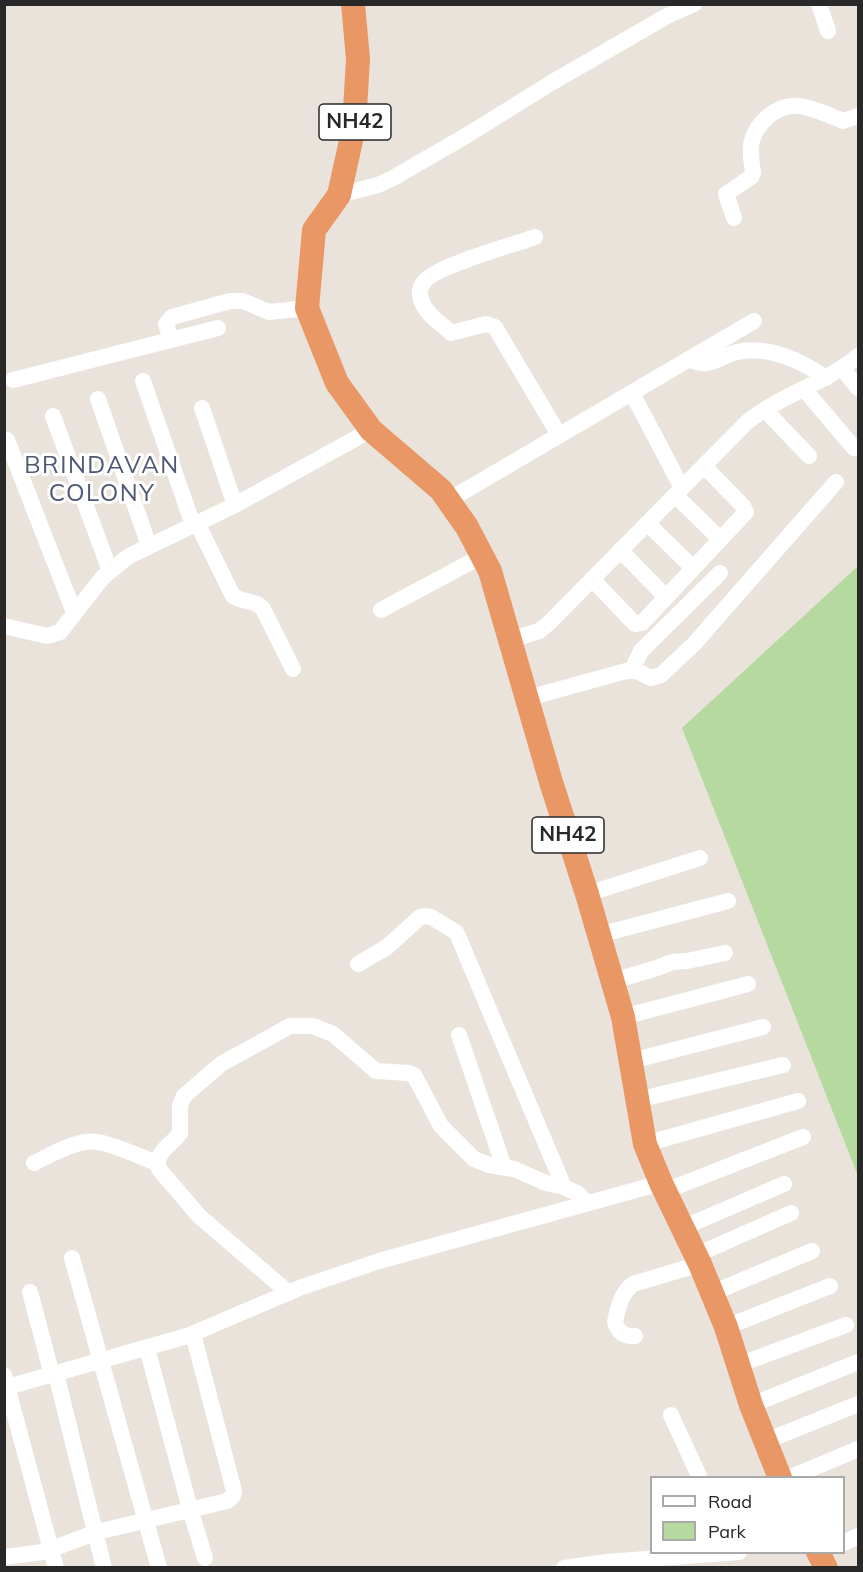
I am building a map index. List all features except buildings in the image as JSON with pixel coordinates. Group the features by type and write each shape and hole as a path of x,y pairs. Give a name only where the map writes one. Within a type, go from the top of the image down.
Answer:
{"highway":[{"name":"NH42","path":"352,4 358,59 354,127 339,195 314,230 306,308 337,383 371,430 449,500 467,527 490,572 623,1017 645,1144 712,1293 751,1405 779,1476"}],"street":[{"path":"339,195 378,185 393,178 469,135 551,83 667,16 693,4"},
{"path":"819,4 828,31"},
{"path":"734,218 726,194 751,177 751,145 766,118 781,108 796,106 812,109 843,121 858,116"},
{"path":"535,237 458,263 431,275 424,281 420,297 425,308 452,333 486,324 495,327 559,435"},
{"path":"171,340 166,324 169,319 230,301 243,301 269,312 306,308"},
{"path":"449,500 754,321"},
{"path":"13,380 218,328"},
{"path":"689,359 698,364 706,364 738,352 765,351 808,365 825,378"},
{"path":"510,640 539,631 746,423 765,410 842,368 858,356"},
{"path":"842,368 858,388"},
{"path":"143,381 195,524 233,596 259,604 293,669"},
{"path":"804,389 854,448"},
{"path":"632,393 678,492 720,539"},
{"path":"98,399 149,546"},
{"path":"202,408 235,505"},
{"path":"765,410 809,456"},
{"path":"53,416 110,571"},
{"path":"4,626 47,636 60,632 74,612 110,571 129,556 235,505 371,430"},
{"path":"7,440 74,612"},
{"path":"592,579 635,624 642,623 745,514 746,510 704,466"},
{"path":"528,698 632,670 651,678 661,675 694,644 836,482"},
{"path":"647,523 693,568"},
{"path":"620,550 666,597"},
{"path":"381,610 482,556"},
{"path":"632,670 640,651 720,573"},
{"path":"586,894 700,858"},
{"path":"599,935 728,901"},
{"path":"358,964 387,947 424,916 431,917 456,932 564,1187"},
{"path":"613,981 672,962 725,953"},
{"path":"623,1017 748,984"},
{"path":"289,1293 199,1216 159,1169 157,1163 160,1154 180,1133 180,1105 184,1096 221,1064 282,1030 299,1025 313,1026 333,1034 376,1071 414,1075 441,1126 465,1152 479,1162 504,1167 546,1183 564,1187 587,1203"},
{"path":"631,1061 763,1027"},
{"path":"459,1035 504,1167"},
{"path":"637,1100 783,1065"},
{"path":"645,1144 798,1101"},
{"path":"56,1568 6,1384 54,1374 193,1334 289,1293 379,1261 587,1203 663,1187 802,1137"},
{"path":"34,1163 78,1144 98,1142 157,1163"},
{"path":"682,1228 784,1184"},
{"path":"635,1336 622,1334 615,1322 622,1296 627,1288 698,1260 791,1214"},
{"path":"712,1293 812,1251"},
{"path":"72,1258 159,1568"},
{"path":"726,1328 830,1286"},
{"path":"30,1292 97,1532 104,1568"},
{"path":"738,1365 846,1325"},
{"path":"4,1557 28,1555 51,1549 97,1532 227,1501 233,1496 234,1491 193,1334"},
{"path":"147,1348 190,1509 206,1558"},
{"path":"751,1405 858,1362"},
{"path":"766,1441 858,1404"},
{"path":"671,1414 699,1476"},
{"path":"794,1476 858,1449"},
{"path":"564,1568 721,1554"}],"green space":[{"path":"858,566 858,1176 682,728"}],"district":[{"name":"BRINDAVAN COLONY","path":"102,480"}]}
